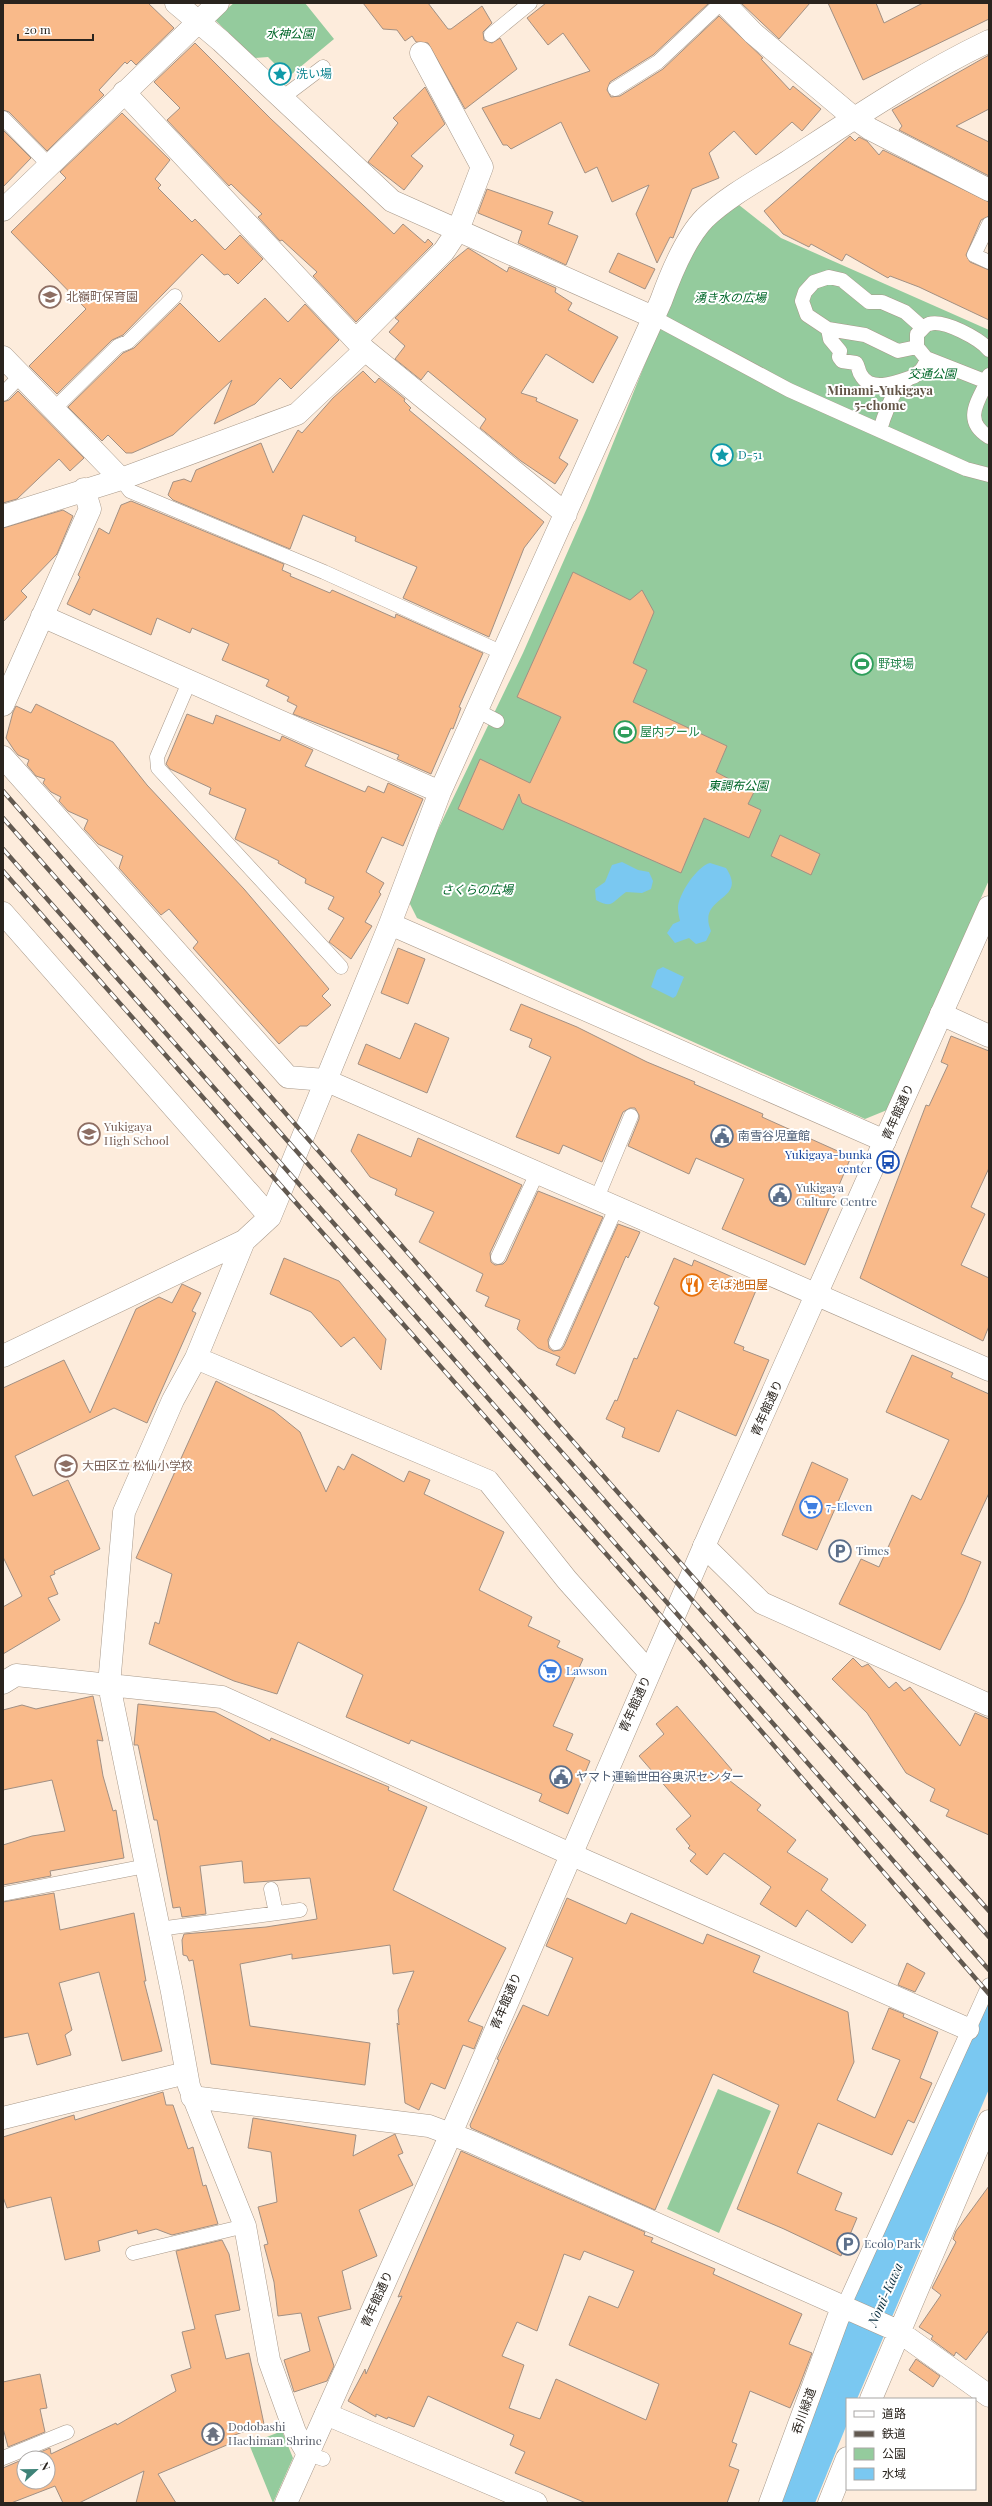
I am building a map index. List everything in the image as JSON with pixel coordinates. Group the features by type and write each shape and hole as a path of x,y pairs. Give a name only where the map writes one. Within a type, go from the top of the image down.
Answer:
{"street":[{"path":"176,3 198,21 392,200 653,317"},
{"path":"3,210 218,3"},
{"path":"722,3 753,32 854,118 870,129 989,190"},
{"path":"3,1356 244,1241 270,1217 390,924 440,792 566,514 668,280 695,231 705,218 730,199 854,118 951,60 989,41"},
{"path":"3,516 84,489 121,479 297,414 361,345 444,251 458,230 482,167 420,53"},
{"path":"124,92 361,345 566,514"},
{"path":"3,357 121,479"},
{"path":"3,705 90,510 84,489"},
{"path":"42,616 190,680 440,792"},
{"path":"3,757 288,1077 325,1080 537,1173 617,1206 989,1370"},
{"name":"青年館通り","path":"286,2503 315,2457 326,2414 704,1546 818,1294 989,907"},
{"path":"3,913 270,1217"},
{"path":"390,924 885,1141"},
{"path":"941,1014 989,1036"},
{"path":"244,1241 196,1358 173,1400 124,1512 109,1686 192,2097 245,2226 269,2360 295,2432 315,2457"},
{"path":"196,1358 488,1481 567,1580 650,1672"},
{"path":"704,1546 762,1603 989,1705"},
{"path":"3,1683 16,1675 222,1697 570,1854 968,2030"},
{"path":"3,2118 186,2073"},
{"path":"192,2097 429,2126 841,2313 898,2331 989,2396"},
{"path":"871,2398 898,2331 989,2121"},
{"name":"呑川緑道","path":"770,2503 841,2313"},
{"path":"326,2414 501,2495 536,2503"},
{"path":"829,2503 846,2460"}],"lane":[{"path":"491,34 530,3"},
{"path":"615,89 658,62 722,3"},
{"path":"282,98 323,67"},
{"path":"3,118 49,165"},
{"path":"989,224 974,256 989,262"},
{"path":"917,347 898,351 865,335 828,329 807,315 802,301 805,292 814,282 829,277 842,280 869,302 882,302 905,312 923,328"},
{"path":"54,409 118,346 128,342 175,296"},
{"path":"653,317 789,390 966,469 989,475"},
{"path":"989,350 970,336 941,323 929,324 917,334 917,347 926,358 988,380 974,409 974,421 979,431 989,437"},
{"path":"828,329 830,339 840,350 839,357 842,361 856,363 862,377 867,381 880,385 889,385 915,376"},
{"path":"880,430 896,390 915,376 926,364 926,358"},
{"path":"3,394 21,375"},
{"path":"121,479 130,490 324,572 503,653"},
{"path":"190,680 157,757 158,768 341,967"},
{"path":"478,711 497,721"},
{"path":"597,1198 631,1116"},
{"path":"498,1257 537,1173"},
{"path":"556,1343 617,1206"},
{"path":"3,1894 146,1866"},
{"path":"271,1889 276,1913"},
{"path":"159,1929 300,1910"},
{"path":"841,2313 989,1985"},
{"path":"133,2254 245,2226"},
{"path":"3,2458 67,2432"}],"green space":[{"name":"水神公園","path":"234,3 305,3 334,39 281,83 279,68 268,57 255,58 214,19"},
{"name":"東調布公園","path":"739,205 781,238 989,330 989,880 887,1110 865,1119 417,918 406,896 523,653 587,508 696,237 718,217"},
{"path":"718,2089 771,2111 719,2233 667,2209"},
{"path":"282,2431 293,2458 273,2503 249,2444"}],"water":[{"path":"622,862 638,870 649,872 653,881 651,889 642,893 626,892 609,904 596,900 595,889 605,882 612,865"},
{"path":"710,863 726,868 731,879 731,887 710,911 708,919 711,931 706,941 696,944 689,938 675,943 667,933 673,924 680,921 678,908 681,896 694,875 705,865"},
{"path":"663,967 684,977 676,996 673,998 651,987 657,970"},
{"name":"Nomi-Kawa","path":"989,1990 989,2089 857,2398 846,2398 846,2426 815,2503 773,2503 843,2308"}],"building":[{"path":"3,3 148,3 174,28 136,65 131,60 127,64 125,62 99,90 104,95 47,151 9,112 3,110"},
{"path":"363,3 428,3 448,29 451,29 482,6 492,23 483,32 484,40 492,43 500,38 517,69 465,109 428,43 416,42 412,36 405,41 397,30 383,29"},
{"path":"546,3 709,3 653,55 610,82 607,90 611,97 620,96 663,69 719,16 763,58 761,59 790,90 793,86 821,109 802,131 792,122 756,155 734,131 709,153 719,178 692,189 673,238 670,237 657,263 636,214 649,185 612,202 597,167 585,173 561,122 511,149 507,145 503,145 482,108 590,71 563,33 548,45 527,18"},
{"path":"741,3 810,3 779,39"},
{"path":"828,3 876,3 884,23 923,3 989,3 989,19 863,80"},
{"path":"195,43 271,119 394,234 403,224 425,243 428,239 433,244 356,322 313,276 317,272 282,240 280,241 258,217 262,214 231,184 229,186 167,120 180,108 154,82"},
{"path":"989,55 989,109 956,126 989,142 989,176 899,130 902,126 892,110"},
{"path":"425,87 445,124 411,156 423,166 404,190 368,162 398,123 393,118"},
{"path":"122,113 170,160 155,179 161,185 158,188 192,222 195,219 225,250 240,235 263,259 238,284 228,274 224,275 202,254 123,335 112,340 57,394 29,366 86,309 11,232 66,178 60,172"},
{"path":"3,130 31,158 3,187"},
{"path":"850,136 855,141 859,137 867,141 879,155 883,150 989,202 989,216 981,220 966,255 970,262 989,270 989,320 919,287 890,276 888,278 846,254 842,261 811,244 809,247 783,234 764,211"},
{"path":"487,189 553,212 548,224 578,236 566,265 518,243 522,231 478,213"},
{"path":"468,248 507,272 509,267 556,288 555,292 572,303 568,310 618,337 593,383 546,354 521,393 537,398 536,401 578,420 559,458 568,464 555,484 521,461 480,428 486,419 428,371 421,380 395,359 405,346 389,332 399,321 395,318 452,261"},
{"path":"618,253 655,269 645,289 609,272"},
{"path":"265,298 288,322 305,304 339,340 291,389 280,378 255,404 214,424 232,380 173,435 132,453 126,453 108,435 102,441 68,407 123,353 134,348 180,303 219,342"},
{"path":"363,371 375,383 379,378 405,399 404,401 411,408 409,410 544,522 524,548 489,637 403,598 417,567 355,541 356,537 303,515 290,549 173,500 168,495 173,482 184,479 191,482 196,470 261,443 273,473 298,430 302,433 333,398"},
{"path":"18,391 84,458 70,471 59,459 17,499 3,503 3,402 9,400"},
{"path":"131,501 284,564 282,570 291,574 290,576 330,593 332,590 395,618 396,614 483,653 459,707 461,708 453,729 451,728 431,774 397,759 399,755 293,714 297,706 287,701 289,697 266,686 269,680 222,660 229,644 192,628 190,633 157,618 151,635 93,609 90,615 67,604 80,577 78,575 99,528 109,534 121,505"},
{"path":"63,510 73,516 57,554 21,591 27,597 3,622 3,528"},
{"name":"屋内プール","path":"573,572 630,600 642,590 654,612 633,663 647,670 633,702 727,746 716,772 754,792 748,804 761,810 749,838 704,818 681,873 522,803 519,794 503,830 458,809 480,759 530,783 561,717 517,697"},
{"path":"36,704 113,742 147,785 244,889 329,989 322,996 331,1005 307,1026 300,1026 279,1044 193,948 198,942 169,909 161,915 119,868 123,856 98,844 84,829 88,820 68,811 59,801 61,797 51,792 43,783 45,779 36,776 27,765 29,760 18,755 14,750 6,738 13,712 16,706 31,713"},
{"path":"187,714 213,724 216,715 280,741 282,736 313,750 305,766 365,792 368,786 384,793 388,783 423,799 403,846 382,837 366,872 384,883 379,892 381,894 365,922 372,926 351,959 329,942 344,918 328,909 334,897 305,883 306,879 278,863 279,861 235,839 246,809 209,794 211,788 170,769 166,764"},
{"path":"780,835 820,854 811,875 771,856"},
{"path":"398,948 425,959 408,1004 381,993"},
{"path":"521,1004 577,1027 647,1062 695,1082 694,1084 763,1114 762,1117 851,1157 805,1265 722,1229 744,1179 696,1158 689,1174 628,1146 639,1119 639,1115 635,1108 630,1108 623,1112 602,1162 563,1145 559,1154 516,1137 551,1057 529,1047 532,1039 510,1030"},
{"path":"415,1023 449,1038 427,1093 358,1064 366,1044 400,1059"},
{"path":"951,1036 989,1051 989,1168 971,1207 985,1214 961,1265 989,1278 989,1326 983,1341 860,1278 926,1105 929,1106 948,1065 941,1062"},
{"path":"358,1134 411,1157 418,1138 522,1185 490,1253 491,1262 495,1265 503,1264 506,1261 538,1191 603,1217 548,1340 549,1348 553,1351 561,1350 564,1346 618,1224 640,1232 628,1258 626,1256 575,1374 556,1365 560,1357 538,1348 517,1329 520,1320 485,1306 489,1297 476,1291 483,1274 419,1242 434,1212 395,1195 397,1189 370,1177 351,1151"},
{"path":"284,1258 339,1281 386,1339 381,1370 354,1337 341,1347 311,1312 270,1294"},
{"path":"674,1258 692,1266 694,1260 757,1288 734,1343 744,1347 743,1350 769,1360 736,1436 677,1410 659,1452 622,1437 625,1428 606,1419 615,1400 617,1401 634,1358 637,1359 659,1307 654,1304"},
{"path":"182,1284 201,1293 192,1311 196,1313 147,1423 114,1408 15,1456 33,1496 68,1480 100,1549 54,1571 55,1574 50,1576 58,1594 48,1598 60,1620 3,1654 3,1607 22,1596 3,1557 3,1388 64,1360 90,1413 136,1309 159,1297 172,1303"},
{"path":"912,1355 953,1373 951,1377 989,1394 989,1493 961,1554 981,1562 964,1602 940,1650 839,1604 861,1559 879,1567 912,1495 921,1500 949,1440 886,1412"},
{"path":"216,1381 274,1411 300,1432 326,1492 338,1466 344,1470 352,1454 404,1482 409,1471 430,1480 424,1494 504,1532 479,1590 532,1617 528,1626 560,1641 557,1647 583,1659 553,1726 573,1734 566,1750 590,1761 568,1814 539,1801 542,1794 411,1740 409,1744 346,1717 363,1675 298,1642 277,1694 234,1681 149,1644 155,1622 159,1624 172,1574 136,1558"},
{"path":"812,1462 848,1479 817,1550 782,1535"},
{"path":"853,1658 862,1667 868,1664 889,1688 896,1682 904,1691 910,1687 960,1746 975,1713 989,1719 989,1835 946,1816 949,1810 930,1801 935,1789 906,1773 867,1713 832,1679"},
{"path":"93,1696 103,1741 97,1740 103,1776 113,1811 116,1810 124,1858 50,1871 51,1876 3,1885 3,1845 32,1836 65,1831 52,1780 3,1790 3,1710 22,1705 36,1709"},
{"path":"138,1704 215,1712 270,1741 271,1738 389,1787 388,1790 427,1807 393,1890 506,1948 468,2021 483,2027 474,2049 463,2045 445,2089 431,2083 419,2110 405,2103 397,2023 399,2025 398,2010 414,1971 393,1974 390,1945 292,1959 292,1954 240,1964 250,2026 370,2043 365,2085 211,2064 193,1960 189,1961 187,1956 183,1955 182,1940 184,1934 266,1927 317,1919 310,1878 244,1883 242,1861 200,1866 206,1914 182,1917 180,1907 173,1908 157,1820 154,1820 138,1745 134,1745"},
{"path":"677,1706 732,1770 725,1777 761,1805 757,1810 796,1840 787,1852 828,1879 821,1890 866,1925 852,1943 807,1910 796,1927 760,1904 771,1887 724,1853 707,1875 690,1861 696,1854 688,1848 690,1846 676,1829 691,1816 639,1756 664,1734 656,1724"},
{"path":"54,1893 60,1930 134,1913 146,1981 144,1981 162,2051 122,2061 99,1972 59,1983 72,2030 65,2035 71,2055 37,2065 28,2033 3,2038 3,1902"},
{"path":"567,1898 626,1924 631,1913 703,1944 707,1934 760,1956 753,1972 848,2012 854,2062 837,2100 875,2118 900,2060 872,2049 889,2008 904,2014 903,2017 938,2032 920,2078 932,2083 914,2123 908,2120 892,2155 818,2123 797,2173 842,2193 835,2210 857,2218 841,2256 737,2209 779,2105 713,2074 655,2210 471,2128 470,2125 499,2060 497,2059 523,2005 548,2016 573,1958 546,1946"},
{"path":"907,1963 925,1973 915,1992 898,1985"},
{"path":"163,2092 166,2105 173,2105 188,2149 193,2147 203,2186 206,2185 218,2224 172,2235 156,2229 138,2234 137,2230 98,2241 100,2251 65,2260 51,2197 7,2208 3,2197 3,2137 74,2115 75,2120"},
{"path":"253,2118 356,2135 353,2156 395,2134 403,2153 398,2155 413,2185 359,2210 377,2256 342,2271 351,2309 318,2317 334,2366 327,2381 294,2392 284,2360 310,2351 301,2313 278,2316 274,2282 264,2245 268,2244 258,2207 277,2202 271,2152 248,2148"},
{"path":"461,2151 645,2232 644,2235 653,2238 651,2242 715,2269 713,2274 802,2314 789,2344 812,2353 790,2408 750,2391 732,2442 737,2444 729,2466 739,2470 727,2503 586,2503 515,2473 525,2452 510,2445 514,2435 428,2396 414,2427 388,2417 387,2419 376,2414 376,2417 348,2401 365,2369 366,2374 402,2296 398,2297","holes":["584,2251 634,2271 618,2308 589,2296 569,2345 659,2384 646,2420 556,2379 540,2419 509,2408 524,2365 502,2356 517,2322 537,2331 564,2254 580,2260"]},
{"path":"989,2186 989,2330 966,2360 956,2352 954,2356 931,2339 933,2336 919,2327 941,2295 932,2288 956,2242 953,2239 956,2231"},
{"path":"222,2240 229,2254 240,2310 215,2315 226,2359 249,2353 264,2424 232,2436 234,2442 158,2474 176,2503 136,2503 144,2471 79,2503 63,2503 56,2488 56,2452 116,2423 117,2425 176,2391 171,2375 191,2368 182,2332 195,2329 176,2251"},
{"path":"916,2359 940,2376 933,2387 909,2370"},
{"path":"40,2374 47,2408 40,2409 45,2432 8,2447 3,2428 3,2382"},
{"path":"16,2462 16,2490 45,2490 11,2503 3,2503 3,2468"}],"railway":[{"path":"3,791 614,1488 989,1911"},
{"path":"3,818 989,1937"},
{"path":"3,849 458,1364 989,1970"},
{"path":"3,871 698,1658 989,1994"}],"place":[{"name":"洗い場","path":"280,74"},
{"name":"北嶺町保育園","path":"50,297"},
{"name":"D-51","path":"722,455"},
{"name":"野球場","path":"862,664"},
{"name":"屋内プール","path":"625,732"},
{"name":"Yukigaya High School","path":"89,1134"},
{"name":"南雪谷児童館","path":"722,1136"},
{"name":"Yukigaya-bunka center","path":"888,1162"},
{"name":"Yukigaya Culture Centre","path":"780,1195"},
{"name":"そば池田屋","path":"692,1285"},
{"name":"大田区立 松仙小学校","path":"66,1466"},
{"name":"7-Eleven","path":"811,1507"},
{"name":"Times","path":"840,1551"},
{"name":"Lawson","path":"550,1671"},
{"name":"ヤマト運輸世田谷奥沢センター","path":"561,1777"},
{"name":"Ecolo Park","path":"848,2244"},
{"name":"Dodobashi Hachiman Shrine","path":"213,2434"}],"district":[{"name":"Minami-Yukigaya 5-chome","path":"880,398"}],"park label":[{"name":"湧き水の広場","path":"730,298"},
{"name":"交通公園","path":"932,374"},
{"name":"さくらの広場","path":"477,890"}]}
